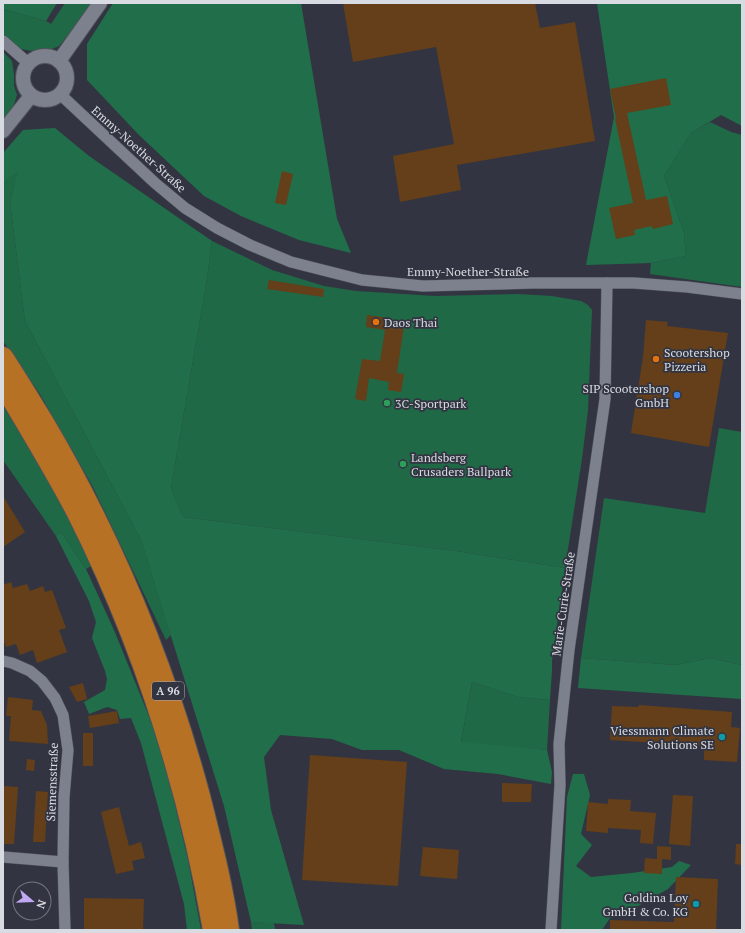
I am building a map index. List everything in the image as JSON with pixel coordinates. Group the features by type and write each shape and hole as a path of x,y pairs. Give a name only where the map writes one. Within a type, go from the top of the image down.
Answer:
{"highway":[{"name":"A 96","path":"3,357 68,464 91,507 118,562 144,626 171,698 192,768 212,842 229,930"},
{"name":"A 96","path":"3,384 57,475 77,513 104,569 129,631 157,705 178,773 197,848 213,930"}],"street":[{"path":"59,61 100,3"},
{"path":"3,41 28,63"},
{"path":"46,56 52,57 59,61 66,70 68,76 67,83 61,95 50,101 43,101 31,96 23,84 24,69 28,63 34,59 46,56"},
{"name":"Emmy-Noether-Straße","path":"61,95 154,183 185,208 217,228 250,245 292,262 362,280 423,286 607,283 660,284 742,294"},
{"path":"3,131 31,96"},
{"name":"Marie-Curie-Straße","path":"551,930 560,785 559,744 570,650 605,399 607,283"},
{"name":"Siemensstraße","path":"3,662 12,663 30,671 42,681 55,698 63,715 68,750 64,797 63,862 65,930"},
{"path":"3,857 63,862"}],"green space":[{"path":"3,3 57,3 46,21 3,9"},
{"path":"65,3 91,3 74,28 59,46 52,49 32,51 21,49 3,34 3,9 46,21 51,24"},
{"path":"113,3 301,3 337,219 351,253 299,240 241,216 204,196 139,135 87,80 87,44"},
{"path":"597,3 742,3 742,126 721,115 691,133 664,176 684,233 686,256 651,263 586,265 614,117"},
{"path":"3,52 12,61 14,86 17,95 12,110 3,121"},
{"path":"710,122 731,132 742,135 742,287 650,274 651,263 686,256 684,233 664,176 691,133"},
{"path":"55,128 89,156 212,241 207,279 171,488 183,517 456,551 565,568 552,661 550,700 518,697 472,682 461,742 547,750 552,772 551,784 498,774 444,769 399,750 362,750 332,739 280,735 264,757 271,810 304,925 251,922 224,806 141,540 25,321 10,202 18,172 3,183 3,153 23,130"},
{"path":"19,171 10,202 25,321 141,540 171,635 166,640 93,487 40,394 3,341 3,183"},
{"name":"3C-Sportpark","path":"212,241 272,270 324,286 356,291 435,296 518,294 552,296 581,301 588,305 592,310 588,410 565,568 456,551 183,517 171,488 207,279"},
{"path":"3,406 68,511 91,566 86,569 61,532 56,536 3,460"},
{"path":"719,428 742,432 742,665 710,658 676,665 581,658 604,498 705,513"},
{"path":"61,532 86,569 114,630 161,746 188,860 201,930 187,930 184,904 141,743 131,718 120,719 117,710 107,707 89,714 84,702 105,690 107,679 92,638 96,622 89,601 56,536"},
{"path":"581,658 676,665 710,658 742,665 742,699 578,688"},
{"path":"472,682 518,697 550,700 547,750 461,743"},
{"path":"573,774 584,774 590,795 581,834 592,845 576,866 591,877 672,867 679,861 691,865 668,889 638,906 614,912 602,930 561,930 567,797"},
{"path":"251,922 274,923 275,930 252,930"}],"building":[{"path":"343,3 535,3 540,28 575,22 595,141 457,165 461,190 400,202 393,156 454,144 436,47 353,62"},
{"path":"666,78 671,105 627,113 646,200 667,196 673,224 653,229 652,226 634,230 635,235 616,239 609,208 633,203 610,89"},
{"path":"282,171 293,174 286,205 275,203"},
{"path":"269,280 324,289 323,297 267,289"},
{"path":"367,315 388,318 387,323 404,326 397,373 404,374 401,392 388,390 389,382 369,378 366,401 355,399 362,359 380,361 385,330 366,327"},
{"name":"SIP Scootershop GmbH","path":"646,320 668,322 667,326 728,333 709,447 631,433 643,357"},
{"path":"3,496 25,532 3,547"},
{"path":"11,582 13,588 27,584 30,591 43,586 45,592 52,590 66,628 59,630 67,652 37,663 33,650 20,655 16,644 6,647 3,639 3,585"},
{"path":"83,683 87,699 77,702 69,687"},
{"path":"8,697 33,700 32,710 41,711 47,725 48,744 9,741 11,716 6,716"},
{"path":"639,705 732,712 731,727 740,728 737,762 704,760 704,746 610,740 612,706 638,707"},
{"path":"117,711 119,723 90,728 88,716"},
{"path":"83,733 93,733 93,766 83,766"},
{"path":"310,755 407,762 398,886 302,880"},
{"path":"27,759 35,760 34,771 26,770"},
{"path":"502,783 532,784 531,802 502,802"},
{"path":"3,786 18,787 14,844 3,844"},
{"path":"36,791 48,792 45,842 33,842"},
{"path":"673,795 693,796 690,846 669,844"},
{"path":"608,799 631,800 630,811 656,813 653,844 640,843 641,830 608,828 608,833 586,831 588,802 608,804"},
{"path":"119,807 129,846 141,842 145,858 132,861 134,870 116,874 101,812"},
{"path":"736,844 742,844 742,865 735,864"},
{"path":"657,846 671,847 671,860 662,859 662,874 644,873 645,858 657,859"},
{"path":"423,847 459,850 457,879 420,876"},
{"name":"Goldina Loy GmbH & Co. KG","path":"676,877 718,879 716,930 610,930 610,920 674,922"},
{"path":"84,898 144,899 143,930 84,930"}],"place":[{"name":"Daos Thai","path":"376,322"},
{"name":"Scootershop Pizzeria","path":"656,359"},
{"name":"SIP Scootershop GmbH","path":"677,395"},
{"name":"3C-Sportpark","path":"387,403"},
{"name":"Landsberg Crusaders Ballpark","path":"403,464"},
{"name":"Viessmann Climate Solutions SE","path":"722,737"},
{"name":"Goldina Loy GmbH & Co. KG","path":"696,904"}]}
